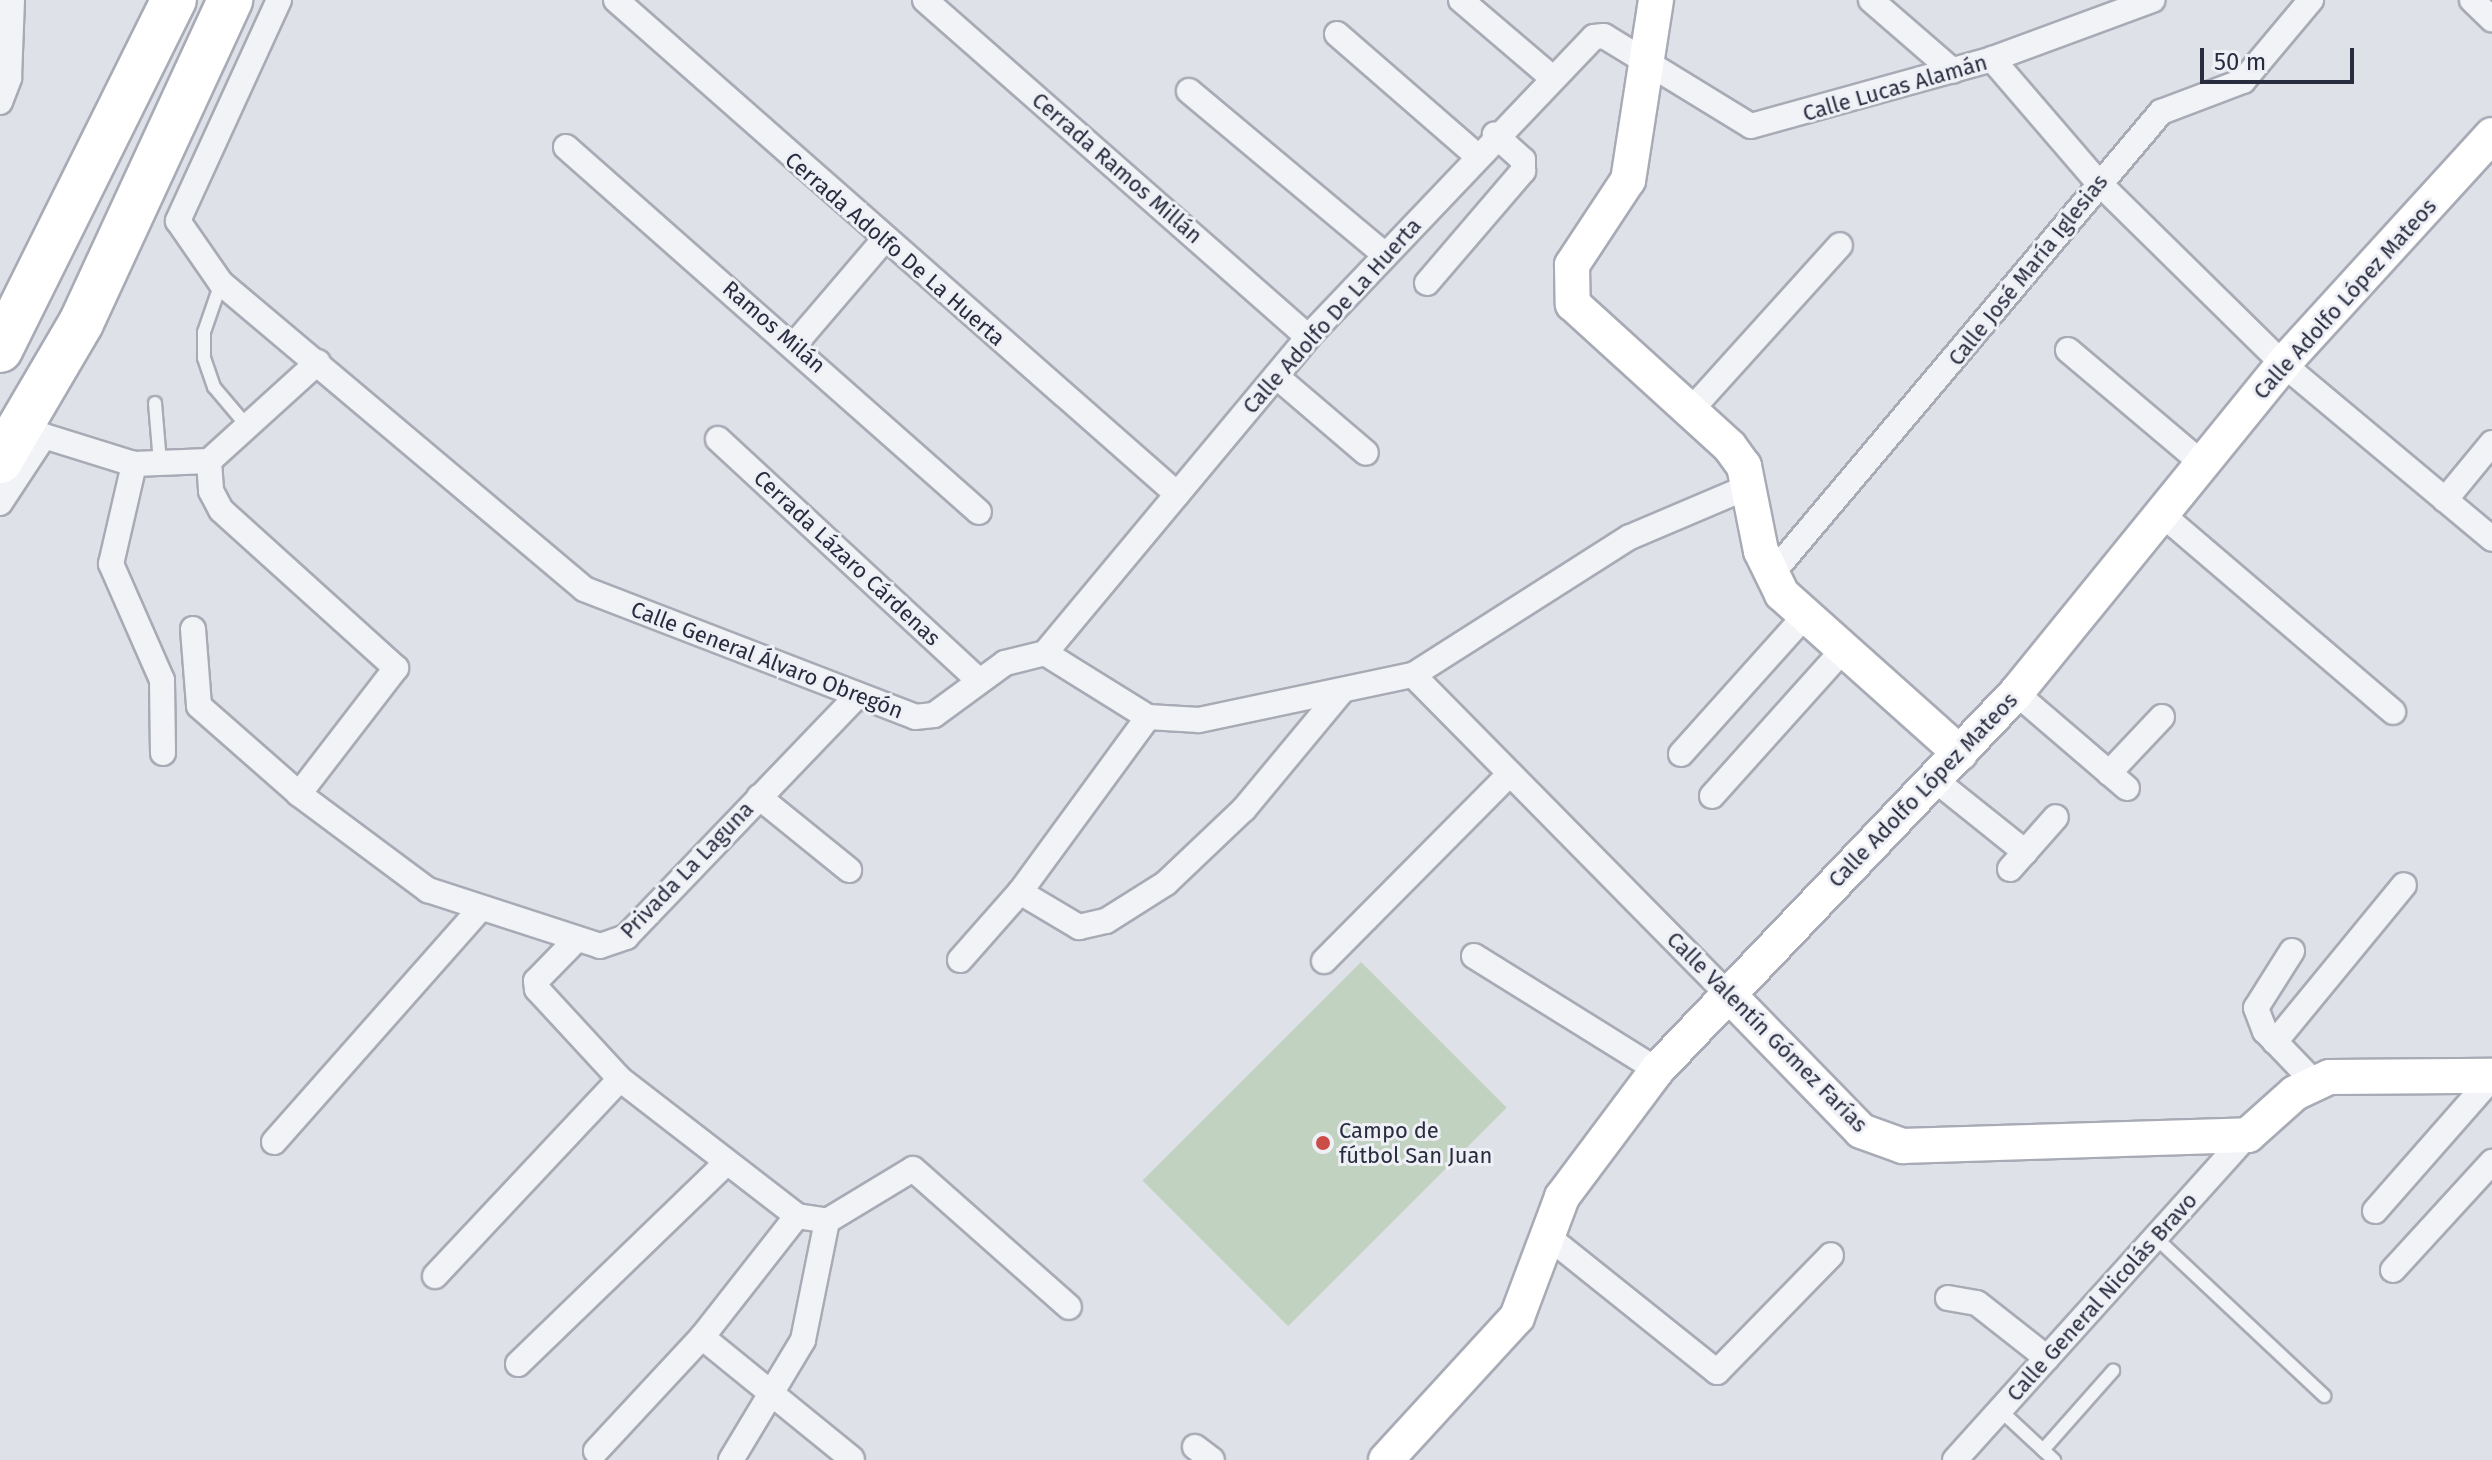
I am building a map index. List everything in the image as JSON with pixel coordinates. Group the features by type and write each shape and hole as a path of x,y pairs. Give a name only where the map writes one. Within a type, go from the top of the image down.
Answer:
{"highway":[{"path":"0,290 148,0"},
{"path":"0,426 14,364 174,0"},
{"path":"14,364 209,0"},
{"path":"0,461 81,323 230,0"}],"main road":[{"path":"1656,0 1628,180 1572,265 1567,286 1573,304 1730,447 1750,486 1770,576 1805,616 1960,753"},
{"name":"Calle Adolfo López Mateos","path":"1386,1460 1508,1330 1546,1235 1583,1160 1657,1070 2016,693 2165,517 2283,364 2492,135"},
{"name":"Calle Valentín Gómez Farías","path":"1728,994 1861,1131 1881,1141 2248,1135"},
{"path":"2248,1135 2313,1081 2492,1077"}],"street":[{"path":"0,102 9,78 12,0"},
{"name":"Calle General Álvaro Obregón","path":"279,0 178,221 221,283 584,589 857,696 924,719 976,678 1045,653"},
{"name":"Cerrada Adolfo De La Huerta","path":"616,0 883,241 1177,494"},
{"name":"Cerrada Ramos Millán","path":"925,0 1308,337"},
{"path":"1461,0 1550,76"},
{"path":"1871,0 1953,71"},
{"name":"Calle Lucas Alamán","path":"1646,63 1751,126 1992,59 2152,0"},
{"name":"Calle José María Iglesias","path":"1770,576 2017,289 2097,181 2161,112 2243,81 2311,0"},
{"path":"2472,0 2492,19"},
{"path":"1337,34 1476,155"},
{"name":"Calle Adolfo De La Huerta","path":"1045,653 1308,337 1550,76 1594,37 1646,63"},
{"path":"1992,59 2097,181 2283,364 2492,539"},
{"path":"1189,91 1385,255"},
{"path":"1427,283 1523,171 1523,160 1495,135"},
{"name":"Ramos Milán","path":"566,147 795,344 979,512"},
{"path":"795,344 883,241"},
{"path":"1691,410 1840,245"},
{"path":"2068,350 2204,465"},
{"path":"0,503 44,436 134,464 209,461 318,362"},
{"path":"1276,376 1366,453"},
{"name":"Cerrada Lázaro Cárdenas","path":"718,439 976,678"},
{"path":"2445,500 2492,443"},
{"path":"209,461 211,491 221,510 396,668 299,794"},
{"path":"134,464 111,564 162,680 163,753"},
{"path":"1045,653 1148,717 1199,720 1413,675 1630,537 1750,486"},
{"path":"2165,517 2393,712"},
{"path":"1681,754 1805,616"},
{"name":"Privada La Laguna","path":"193,629 199,706 299,794 428,890 600,946 626,937 857,696"},
{"path":"1712,796 1843,650"},
{"name":"Calle Valentín Gómez Farías","path":"1413,675 1728,994"},
{"path":"1020,892 1079,927 1106,921 1166,883 1244,809 1341,692"},
{"path":"2016,693 2118,780 2162,717"},
{"path":"960,960 1020,892 1148,717"},
{"path":"1324,961 1510,774"},
{"path":"1934,779 2018,860 2056,817"},
{"path":"759,797 849,870"},
{"path":"2275,1042 2404,885"},
{"path":"274,1142 480,909"},
{"path":"576,940 535,986 620,1079 797,1216 827,1221 913,1169 1069,1307"},
{"path":"2292,951 2256,1008 2275,1042 2313,1081"},
{"path":"1474,956 1657,1070"},
{"path":"2375,1211 2492,1077"},
{"path":"435,1276 620,1079"},
{"name":"Calle General Nicolás Bravo","path":"1955,1460 2248,1135"},
{"path":"2393,1270 2492,1162"},
{"path":"518,1364 726,1163"},
{"path":"596,1451 702,1337 797,1216"},
{"path":"731,1460 813,1315 827,1221"},
{"path":"1546,1235 1717,1372 1831,1255"},
{"path":"1948,1298 1977,1303 2047,1358"},
{"path":"702,1337 773,1390 852,1459"}],"lane":[{"path":"221,283 204,332 204,358 214,387 247,426"},
{"path":"155,403 160,463"},
{"path":"2156,1238 2324,1396"},
{"path":"2043,1450 2113,1371"},
{"path":"2000,1410 2054,1460"}],"green space":[{"name":"Campo de fútbol San Juan","path":"1361,962 1507,1108 1288,1326 1143,1180"}],"place":[{"name":"Campo de fútbol San Juan","path":"1323,1143"}]}
